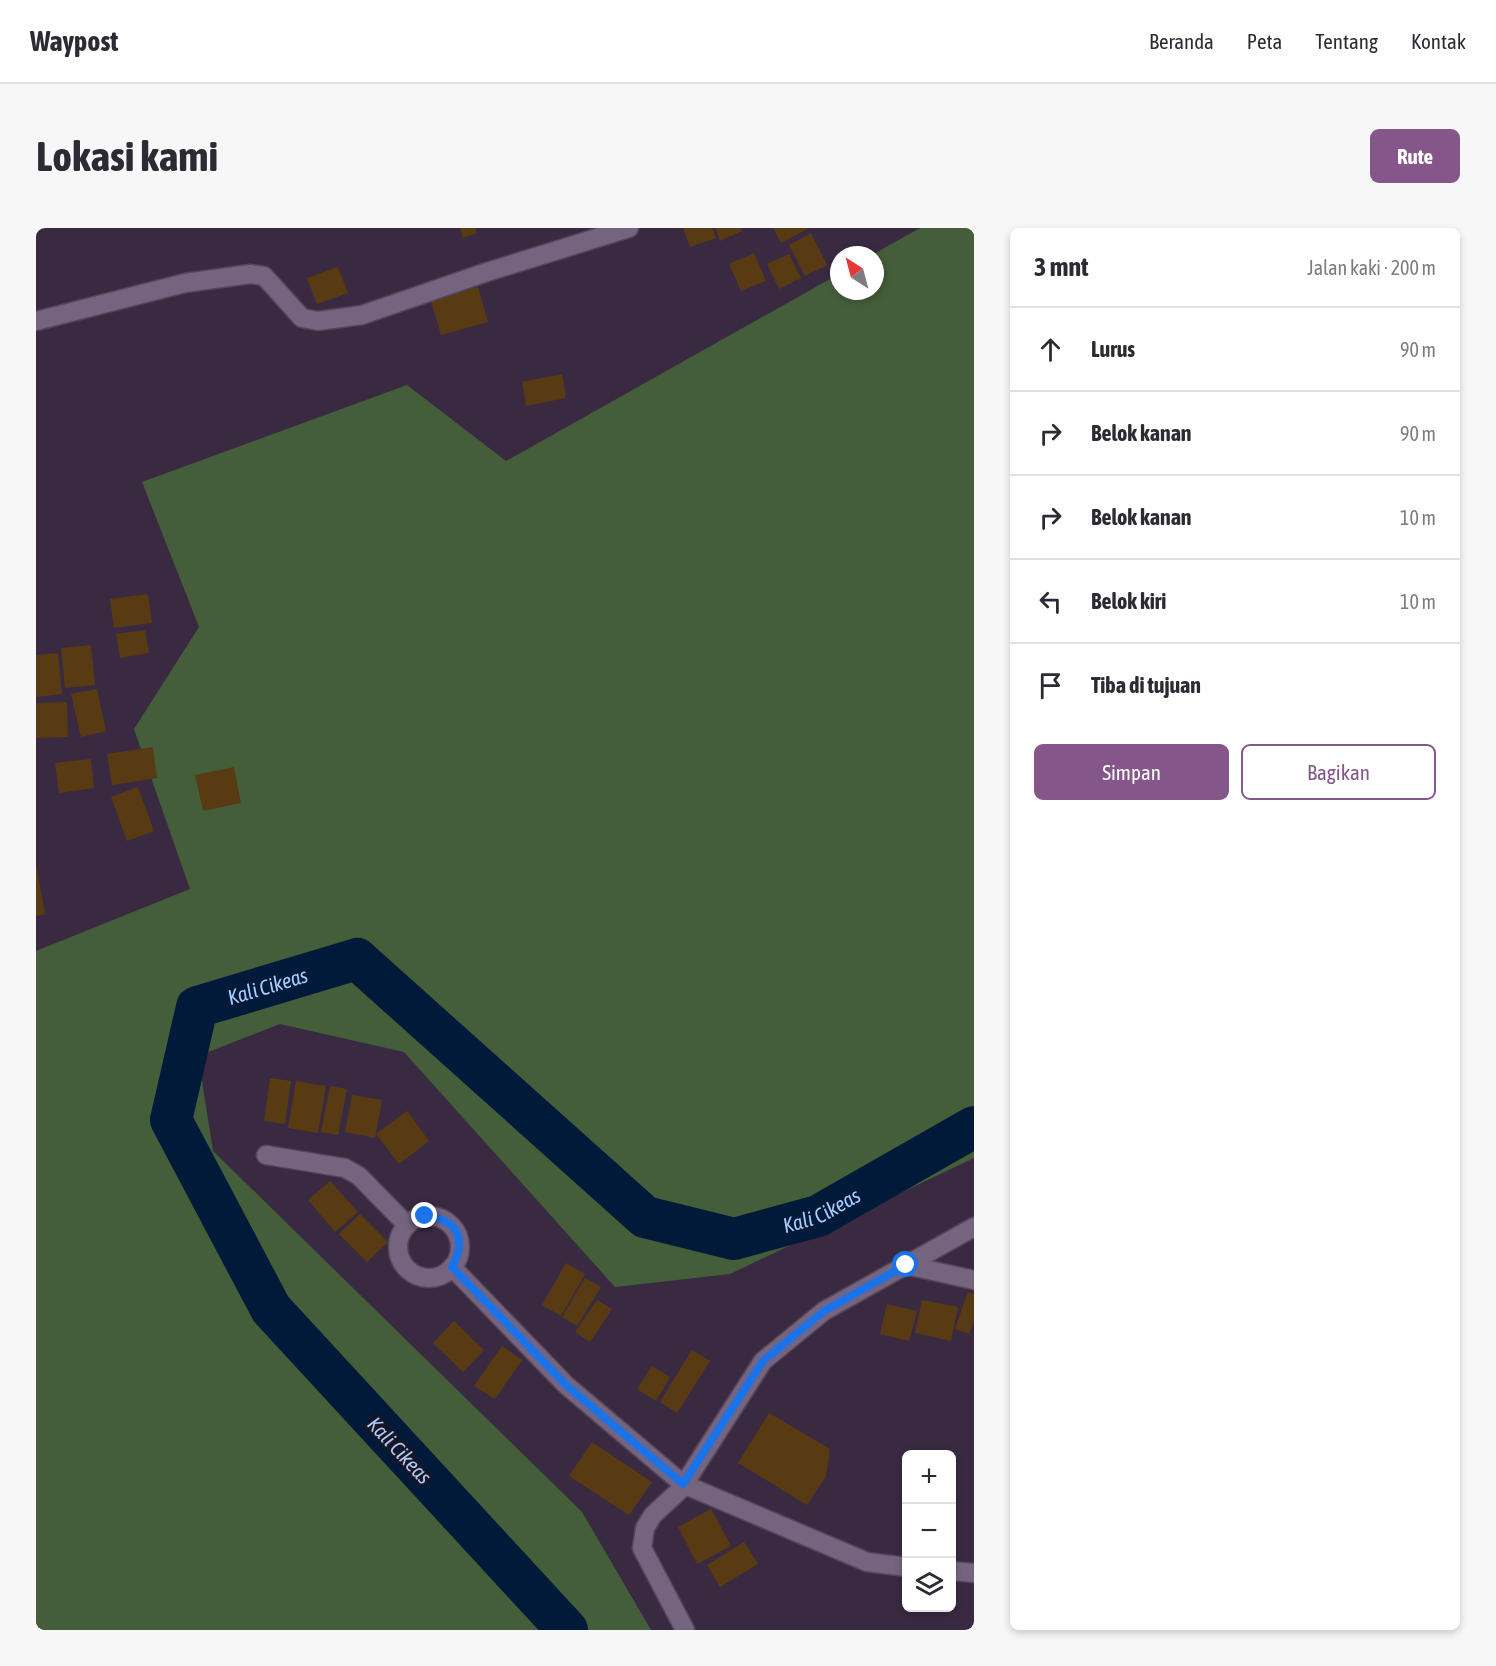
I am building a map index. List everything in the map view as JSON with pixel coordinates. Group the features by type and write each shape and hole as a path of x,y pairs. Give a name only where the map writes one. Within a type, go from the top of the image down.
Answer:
{"street":[{"path":"36,321 185,283 250,274 264,276 302,318 318,321 362,315 487,272 629,228"},
{"path":"266,1155 345,1168 359,1176 406,1224"},
{"path":"425,1216 440,1217 452,1226 459,1239 459,1254 452,1267 440,1276 432,1277 411,1272 401,1261 398,1247 401,1232 406,1224 425,1216"},
{"path":"685,1630 642,1548 645,1528 653,1515 681,1489 763,1361 824,1311 974,1227"},
{"path":"906,1265 974,1280"},
{"path":"452,1267 566,1385 683,1484 867,1562 902,1566"},
{"path":"956,1571 974,1573"}],"green space":[{"path":"920,228 974,228 974,1158 730,1274 615,1287 404,1052 280,1024 198,1056 213,1151 582,1512 651,1630 36,1630 36,951 190,889 134,729 199,627 142,482 407,385 506,461 830,279 830,300 884,300 884,248"}],"building":[{"path":"460,228 475,228 477,233 463,238"},
{"path":"683,228 712,228 716,238 690,247"},
{"path":"715,228 741,228 742,231 720,241"},
{"path":"773,228 809,228 781,243"},
{"path":"811,233 827,265 805,276 789,245"},
{"path":"754,253 766,281 741,291 729,264"},
{"path":"789,254 801,278 779,289 767,264"},
{"path":"338,267 348,293 317,304 307,278"},
{"path":"478,287 488,322 441,335 431,301"},
{"path":"562,374 566,398 526,406 522,382"},
{"path":"148,594 152,623 114,628 110,599"},
{"path":"145,630 149,653 120,658 116,634"},
{"path":"91,645 95,685 65,688 61,648"},
{"path":"58,653 62,694 36,697 36,655"},
{"path":"97,689 106,731 81,737 71,694"},
{"path":"67,702 68,737 36,738 36,703"},
{"path":"153,747 157,778 112,785 107,754"},
{"path":"91,759 94,788 59,793 55,763"},
{"path":"234,767 241,803 203,811 195,775"},
{"path":"138,787 154,831 127,841 111,797"},
{"path":"36,864 45,914 36,916"},
{"path":"270,1078 291,1081 285,1124 264,1121"},
{"path":"296,1081 326,1086 318,1133 288,1128"},
{"path":"330,1086 347,1089 338,1135 321,1132"},
{"path":"352,1095 382,1100 375,1138 345,1132"},
{"path":"407,1111 429,1141 399,1164 376,1134"},
{"path":"330,1181 358,1212 335,1232 308,1200"},
{"path":"360,1214 388,1242 367,1262 339,1234"},
{"path":"566,1263 585,1274 561,1316 542,1305"},
{"path":"585,1278 601,1287 577,1326 562,1317"},
{"path":"968,1292 974,1294 974,1320 969,1334 955,1329"},
{"path":"597,1300 612,1309 590,1342 575,1332"},
{"path":"922,1300 958,1307 951,1341 915,1333"},
{"path":"887,1304 917,1311 909,1341 880,1334"},
{"path":"454,1321 484,1350 463,1372 433,1343"},
{"path":"502,1346 522,1360 495,1399 474,1386"},
{"path":"692,1350 710,1361 677,1413 660,1402"},
{"path":"652,1366 670,1377 656,1401 637,1389"},
{"path":"769,1413 830,1449 826,1476 807,1505 738,1463"},
{"path":"592,1442 652,1482 629,1515 569,1476"},
{"path":"711,1509 731,1546 697,1564 678,1527"},
{"path":"744,1542 758,1564 720,1587 707,1565"}],"waterway":[{"name":"Kali Cikeas","path":"567,1630 271,1309 171,1120 197,1007 357,959 645,1217 734,1239 818,1216 974,1127"}],"route":[{"path":"425,1216 440,1217 452,1226 459,1239 459,1254 452,1267 566,1385 683,1484 763,1361 824,1311 906,1265"}]}
